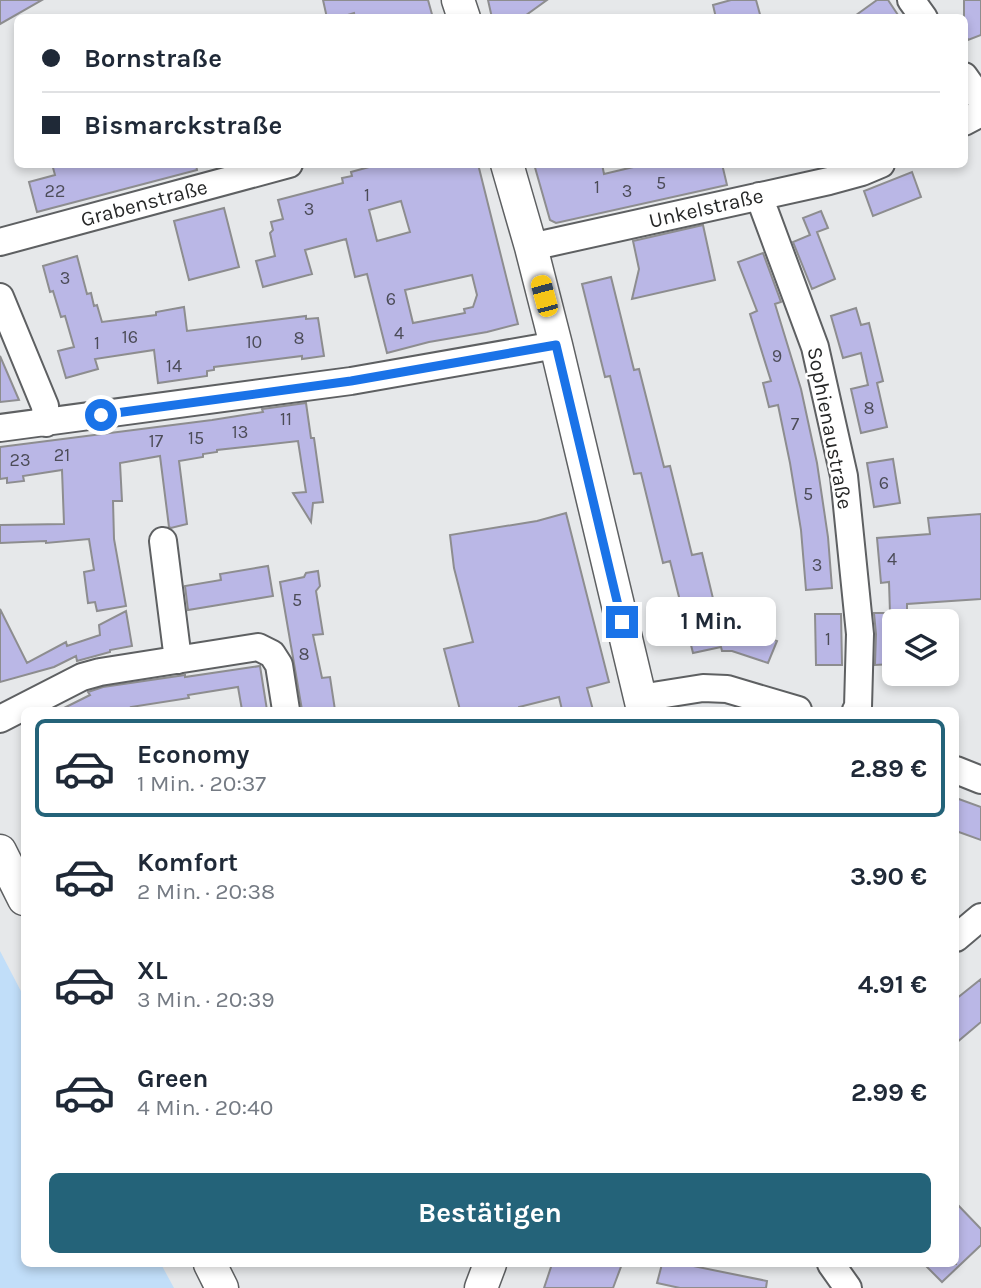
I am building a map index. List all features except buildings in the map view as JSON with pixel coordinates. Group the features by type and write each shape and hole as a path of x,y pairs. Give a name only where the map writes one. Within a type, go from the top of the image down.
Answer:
{"main road":[{"path":"508,168 556,345 642,704"},
{"path":"0,851 21,893"},
{"path":"211,1267 222,1288"},
{"path":"481,1288 490,1267"}],"street":[{"path":"968,82 981,100"},
{"name":"Grabenstraße","path":"0,242 274,168"},
{"name":"Unkelstraße","path":"531,247 829,181 872,168"},
{"name":"Sophienaustraße","path":"759,196 815,347 844,476 860,634 858,707"},
{"path":"0,297 44,405 46,423"},
{"path":"0,428 351,381 556,345"},
{"path":"163,541 178,660"},
{"path":"23,707 82,677 100,672 258,647 272,654 279,665 286,707"},
{"path":"642,704 703,688 727,689 788,707"},
{"path":"0,719 21,708"},
{"path":"959,771 981,780"},
{"path":"959,935 981,917"},
{"path":"833,1267 848,1288"}],"shaded area":[{"path":"0,951 21,991 21,1267 163,1267 174,1288 0,1288"}],"route":[{"path":"101,415 351,381 556,345 622,622"}]}
